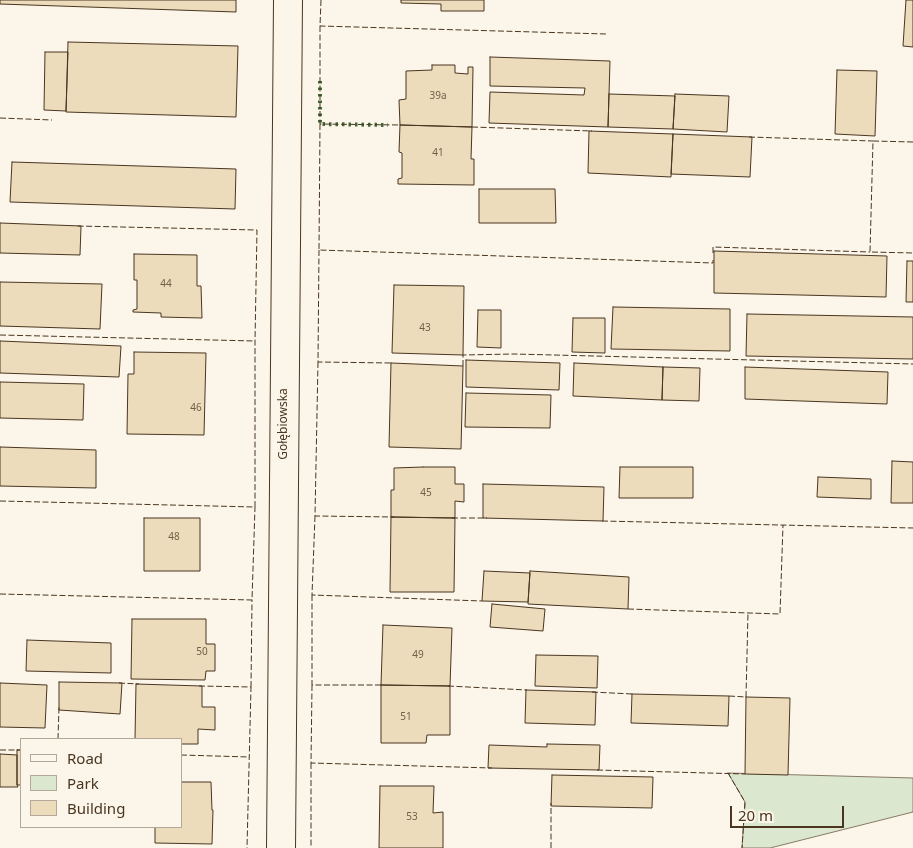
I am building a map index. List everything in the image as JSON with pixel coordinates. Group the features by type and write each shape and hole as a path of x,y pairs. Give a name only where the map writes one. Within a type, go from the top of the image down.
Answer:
{"street":[{"name":"Gołębiowska","path":"281,848 288,0"}],"green space":[{"path":"728,773 913,778 913,812 770,848 742,848 745,802"}],"building":[{"path":"0,0 236,0 236,12 0,4"},
{"path":"401,0 484,0 484,11 441,11 441,4 401,3"},
{"path":"906,0 913,0 913,47 903,46"},
{"path":"68,42 238,46 236,117 66,112"},
{"path":"45,52 68,52 66,111 44,110"},
{"path":"490,57 610,61 608,127 489,123 490,92 584,95 585,88 490,86"},
{"path":"432,65 455,65 455,73 468,74 468,67 473,67 472,127 400,125 399,100 406,99 406,71 432,70"},
{"path":"837,70 877,71 875,136 835,134"},
{"path":"609,94 675,96 673,129 608,127"},
{"path":"675,94 729,96 727,132 673,129"},
{"path":"400,125 472,127 471,159 474,159 474,185 398,184 398,179 402,178 402,153 399,152"},
{"path":"589,131 673,134 671,177 588,173"},
{"path":"673,134 752,137 750,177 671,174"},
{"path":"12,162 236,169 235,209 10,202"},
{"path":"479,189 555,189 556,223 479,223"},
{"path":"0,223 81,226 80,255 0,253"},
{"path":"714,251 887,256 886,297 714,293"},
{"path":"134,254 197,255 197,286 201,286 202,318 161,317 161,313 133,312 133,310 137,309 137,280 134,280"},
{"path":"907,261 913,261 913,302 906,302"},
{"path":"0,282 102,284 100,329 0,326"},
{"path":"394,285 464,286 463,355 392,353"},
{"path":"613,307 730,309 730,351 611,349"},
{"path":"478,310 501,310 501,348 477,347"},
{"path":"747,314 913,317 913,359 746,356"},
{"path":"573,318 605,318 605,353 572,352"},
{"path":"0,341 121,346 119,377 0,373"},
{"path":"134,352 206,353 204,435 127,434 128,374 134,374"},
{"path":"466,360 560,363 559,390 466,387"},
{"path":"391,363 463,366 461,449 389,447"},
{"path":"574,363 663,367 662,400 573,396"},
{"path":"663,367 700,368 699,401 662,400"},
{"path":"745,367 888,372 887,404 745,399"},
{"path":"0,382 84,384 83,420 0,418"},
{"path":"466,393 551,395 550,428 465,427"},
{"path":"0,447 96,450 96,488 0,486"},
{"path":"892,461 913,462 913,503 891,503"},
{"path":"455,467 455,484 464,484 464,502 455,501 455,518 391,517 391,490 394,490 394,468"},
{"path":"620,467 693,467 693,498 619,498"},
{"path":"818,477 871,479 871,499 817,497"},
{"path":"483,484 604,487 603,521 483,518"},
{"path":"391,517 455,518 454,592 390,592"},
{"path":"144,518 200,518 200,571 144,571"},
{"path":"484,571 530,573 528,602 482,601"},
{"path":"530,571 629,577 628,609 528,604"},
{"path":"492,604 545,609 543,631 490,627"},
{"path":"132,619 206,619 206,644 215,644 215,671 206,671 205,680 131,679"},
{"path":"383,625 452,628 450,686 381,685"},
{"path":"27,640 111,643 111,673 26,671"},
{"path":"536,655 598,656 597,688 535,686"},
{"path":"59,682 122,683 120,714 59,710"},
{"path":"0,683 47,685 45,728 0,727"},
{"path":"136,684 202,686 202,707 215,707 215,730 198,729 198,744 182,744 182,738 135,738"},
{"path":"381,685 450,686 450,735 427,735 426,743 381,743"},
{"path":"526,690 596,692 595,725 525,723"},
{"path":"632,694 729,696 728,726 631,723"},
{"path":"746,697 790,698 788,775 745,774"},
{"path":"547,744 600,745 599,770 488,768 489,745 547,747"},
{"path":"17,750 20,750 20,785 17,785"},
{"path":"0,754 17,755 18,787 0,787"},
{"path":"552,775 653,777 652,808 551,806"},
{"path":"182,782 211,782 213,810 212,844 155,843 155,828 182,828"},
{"path":"380,786 434,786 433,813 443,812 443,848 379,848"}],"hedge":[{"path":"320,81 320,124 388,125"}],"fence":[{"path":"321,0 320,26 606,34"},
{"path":"320,26 320,124 400,125"},
{"path":"0,118 52,120"},
{"path":"320,124 319,250 713,263 713,260"},
{"path":"472,127 592,131"},
{"path":"749,137 873,141"},
{"path":"913,142 873,141 870,252 913,253"},
{"path":"0,501 255,507 257,230 77,226"},
{"path":"713,253 713,247 870,252"},
{"path":"319,250 318,362 391,363"},
{"path":"0,335 255,341"},
{"path":"463,366 463,355 514,354 913,364"},
{"path":"318,362 315,516 394,517"},
{"path":"0,594 252,600 255,507"},
{"path":"315,516 312,595 482,601"},
{"path":"452,518 487,518"},
{"path":"602,521 913,528"},
{"path":"628,609 780,614 783,525"},
{"path":"312,595 312,685 383,685"},
{"path":"251,687 252,600"},
{"path":"729,696 746,697 748,613"},
{"path":"119,683 139,684"},
{"path":"312,685 311,763 492,768"},
{"path":"199,686 251,687 247,848"},
{"path":"448,686 527,690"},
{"path":"592,692 632,694"},
{"path":"58,738 59,707"},
{"path":"0,750 20,750"},
{"path":"182,755 249,757"},
{"path":"311,763 311,848"},
{"path":"597,770 745,774"},
{"path":"728,773 745,802 742,848"},
{"path":"551,803 551,848"}]}
